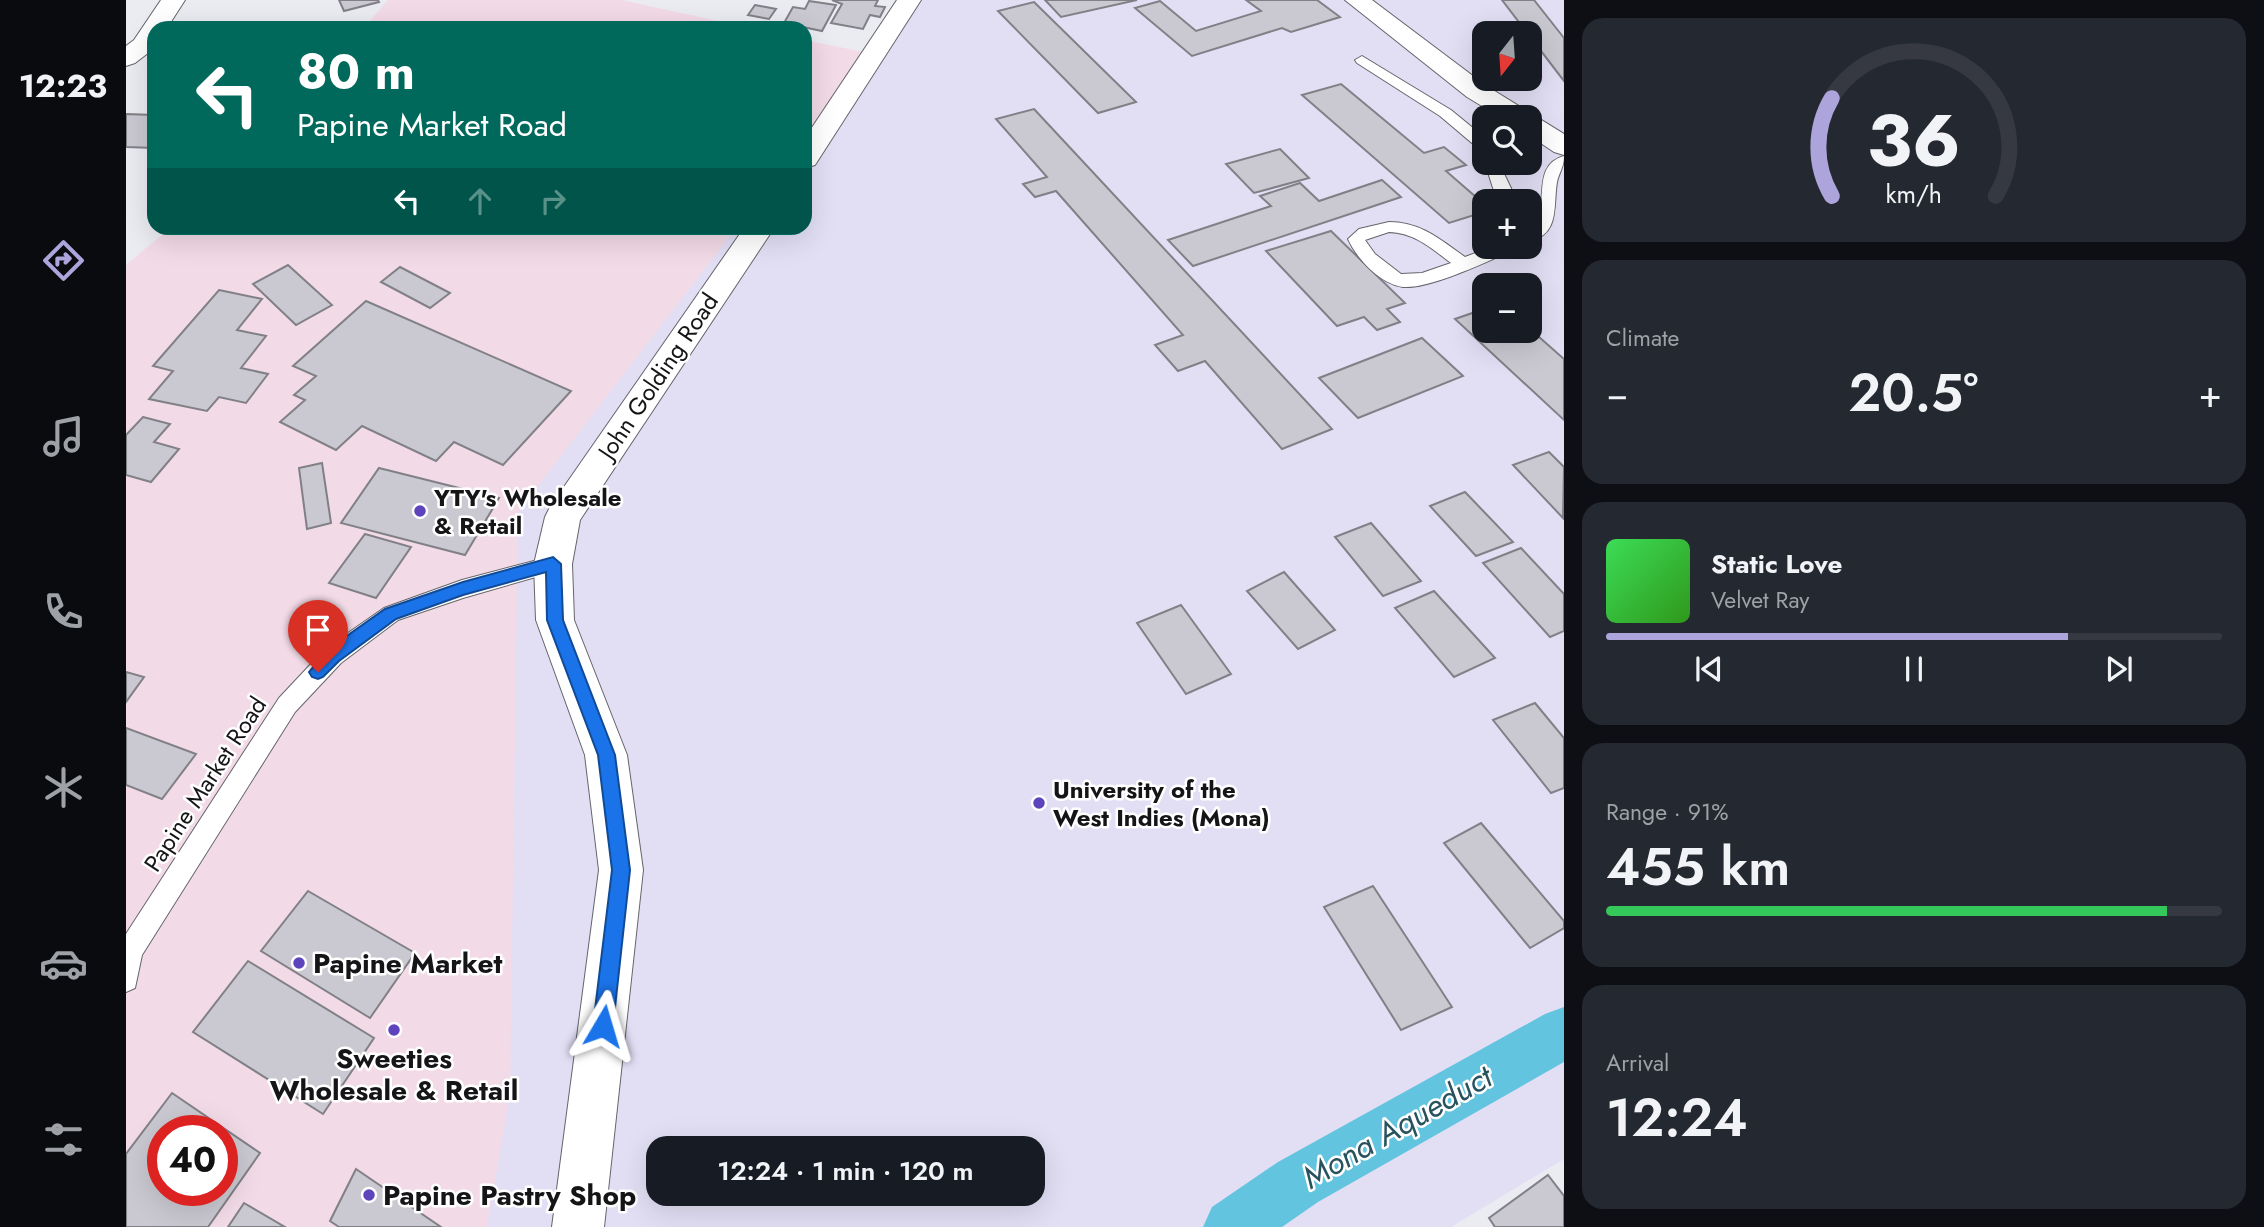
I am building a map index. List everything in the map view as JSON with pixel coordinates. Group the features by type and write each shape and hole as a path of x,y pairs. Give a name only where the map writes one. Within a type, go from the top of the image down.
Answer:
{"street":[{"path":"159,21 173,0"},
{"path":"812,148 909,0"},
{"path":"1357,0 1476,91 1499,105"},
{"path":"126,58 147,39"},
{"path":"1542,132 1564,146"},
{"name":"John Golding Road","path":"578,1227 621,870 606,755 555,620 553,564 563,517 754,235"}],"lane":[{"path":"1362,60 1472,133"},
{"path":"1542,220 1548,214 1550,179 1564,161"},
{"path":"1462,264 1411,227 1389,226 1359,235 1356,239 1360,248 1372,260 1391,276 1404,281 1417,280 1462,264 1475,259"},
{"name":"Papine Market Road","path":"126,979 130,951 287,705 333,656 391,614 463,589 553,564"}],"shaded area":[{"path":"388,0 621,0 718,21 370,21"},
{"name":"University of the West Indies (Mona)","path":"903,0 1564,0 1564,1159 1451,1227 487,1227 510,1093 518,512 731,235 812,235 812,128 861,64"},
{"path":"812,41 873,54 812,146"},
{"path":"162,235 756,235 574,1227 126,1227 126,265"}],"building":[{"path":"339,0 378,0 379,2 344,11"},
{"path":"832,0 878,0 875,6 885,7 880,17 870,15 863,29 831,23 842,4"},
{"path":"1045,0 1137,0 1061,17"},
{"path":"1246,0 1317,0 1340,17 1291,32 1282,28 1192,56 1135,8 1160,1 1196,31 1261,11"},
{"path":"1502,0 1534,0 1564,38 1564,81 1542,52 1542,21 1518,21"},
{"path":"809,1 836,5 822,31 812,29 812,21 785,21 793,7 805,9"},
{"path":"1034,2 1136,102 1098,113 998,11"},
{"path":"755,5 776,9 769,19 748,15"},
{"path":"1341,84 1424,153 1444,147 1466,165 1446,171 1472,194 1472,216 1449,223 1302,95"},
{"path":"1034,109 1332,429 1282,449 1205,361 1178,371 1155,345 1183,335 1056,191 1035,197 1023,184 1047,177 996,119"},
{"path":"126,114 147,115 147,148 126,147"},
{"path":"1280,149 1309,178 1254,193 1226,164"},
{"path":"1382,180 1401,197 1193,266 1168,240 1271,206 1260,196 1300,183 1319,201"},
{"path":"1331,231 1405,303 1387,309 1400,322 1377,330 1364,317 1337,326 1266,251"},
{"path":"288,265 332,305 296,325 253,284"},
{"path":"400,267 450,293 430,308 381,282"},
{"path":"219,290 262,299 237,330 266,336 241,368 268,374 246,403 219,397 207,411 149,399 173,371 153,366"},
{"path":"366,301 571,391 503,465 454,442 436,461 362,426 336,450 280,422 305,400 294,395 316,376 293,366"},
{"path":"1472,313 1472,335 1455,319"},
{"path":"1422,338 1463,376 1358,418 1319,378"},
{"path":"1542,340 1564,359 1564,420 1481,343 1542,343"},
{"path":"143,417 170,424 154,442 179,449 151,482 126,475 126,435"},
{"path":"1549,452 1564,467 1563,518 1513,465"},
{"path":"322,463 331,523 307,529 299,468"},
{"name":"YTY's Wholesale & Retail","path":"379,468 499,498 465,555 341,523"},
{"path":"1465,492 1513,542 1476,556 1430,506"},
{"path":"1371,523 1421,581 1383,596 1335,537"},
{"path":"365,534 411,547 376,598 329,583"},
{"path":"1521,548 1564,594 1564,631 1550,637 1483,563"},
{"path":"1284,572 1335,630 1298,649 1247,591"},
{"path":"1434,591 1495,658 1454,677 1395,608"},
{"path":"1181,605 1231,674 1186,694 1137,623"},
{"path":"126,672 144,677 126,702"},
{"path":"1535,703 1564,738 1564,788 1551,793 1493,720"},
{"path":"126,728 196,754 162,799 126,785"},
{"path":"1481,823 1564,921 1564,928 1530,948 1444,843"},
{"path":"1373,886 1452,1007 1401,1030 1324,907"},
{"path":"308,891 415,953 370,1018 261,951"},
{"path":"248,961 374,1038 323,1114 193,1032"},
{"path":"172,1093 204,1115 155,1115"},
{"path":"147,1126 147,1206 223,1206 208,1227 126,1227 126,1154"},
{"path":"238,1138 260,1153 238,1184"},
{"name":"Papine Pastry Shop","path":"356,1169 441,1227 339,1227 330,1221"},
{"path":"1548,1175 1564,1196 1564,1227 1495,1227 1489,1218"},
{"path":"244,1203 285,1227 228,1227"}],"waterway":[{"name":"Mona Aqueduct","path":"1232,1227 1298,1182 1564,1033"}],"place":[{"name":"YTY's Wholesale & Retail","path":"420,511"},
{"name":"University of the West Indies (Mona)","path":"1039,803"},
{"name":"Papine Market","path":"299,963"},
{"name":"Sweeties Wholesale & Retail","path":"394,1030"},
{"name":"Papine Pastry Shop","path":"369,1195"}],"route":[{"path":"318,672 333,656 391,614 463,589 553,564 555,620 606,755 621,870 603,1026"}]}
